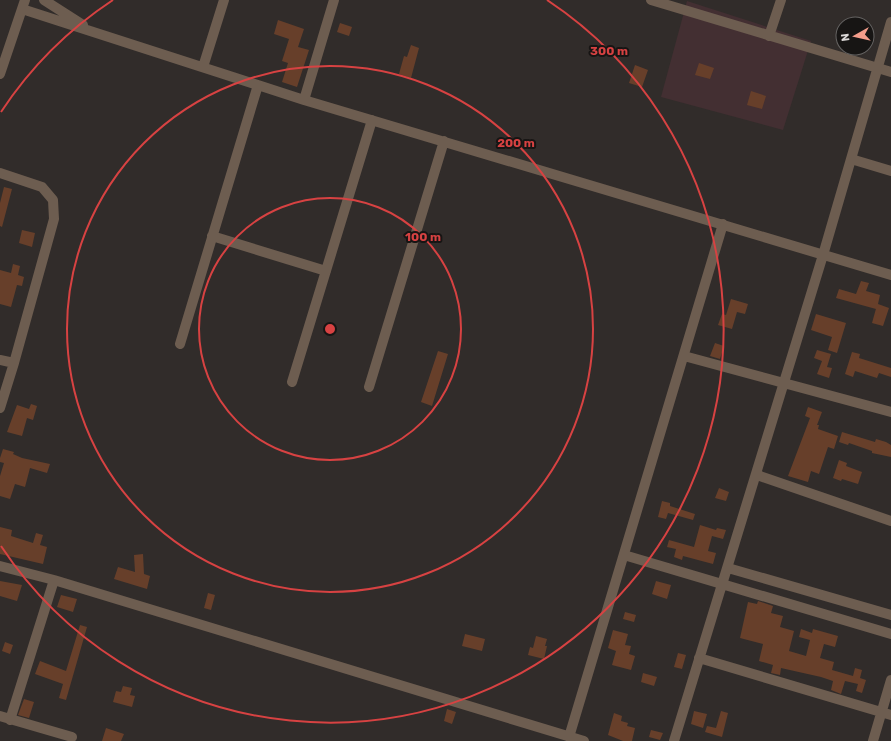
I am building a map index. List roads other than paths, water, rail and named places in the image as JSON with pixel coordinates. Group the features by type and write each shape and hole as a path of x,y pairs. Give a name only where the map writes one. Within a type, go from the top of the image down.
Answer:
{"street":[{"path":"44,0 97,33"},
{"path":"204,67 224,0"},
{"path":"304,100 334,0"},
{"path":"651,0 891,72"},
{"path":"769,36 781,0"},
{"path":"1,71 23,4 97,33 304,100 891,275"},
{"path":"674,741 823,255 891,22"},
{"path":"180,344 258,85"},
{"path":"292,382 372,120"},
{"path":"369,387 444,141"},
{"path":"851,159 891,171"},
{"path":"0,173 42,187 53,200 54,213 54,219 0,408"},
{"path":"569,737 723,224"},
{"path":"212,236 326,271"},
{"path":"684,356 891,412"},
{"path":"0,360 14,363"},
{"path":"756,475 891,521"},
{"path":"624,555 891,634"},
{"path":"0,566 54,580 584,741"},
{"path":"728,568 891,615"},
{"path":"54,580 5,718 72,737"},
{"path":"699,658 891,715"},
{"path":"873,741 891,680"}]}
